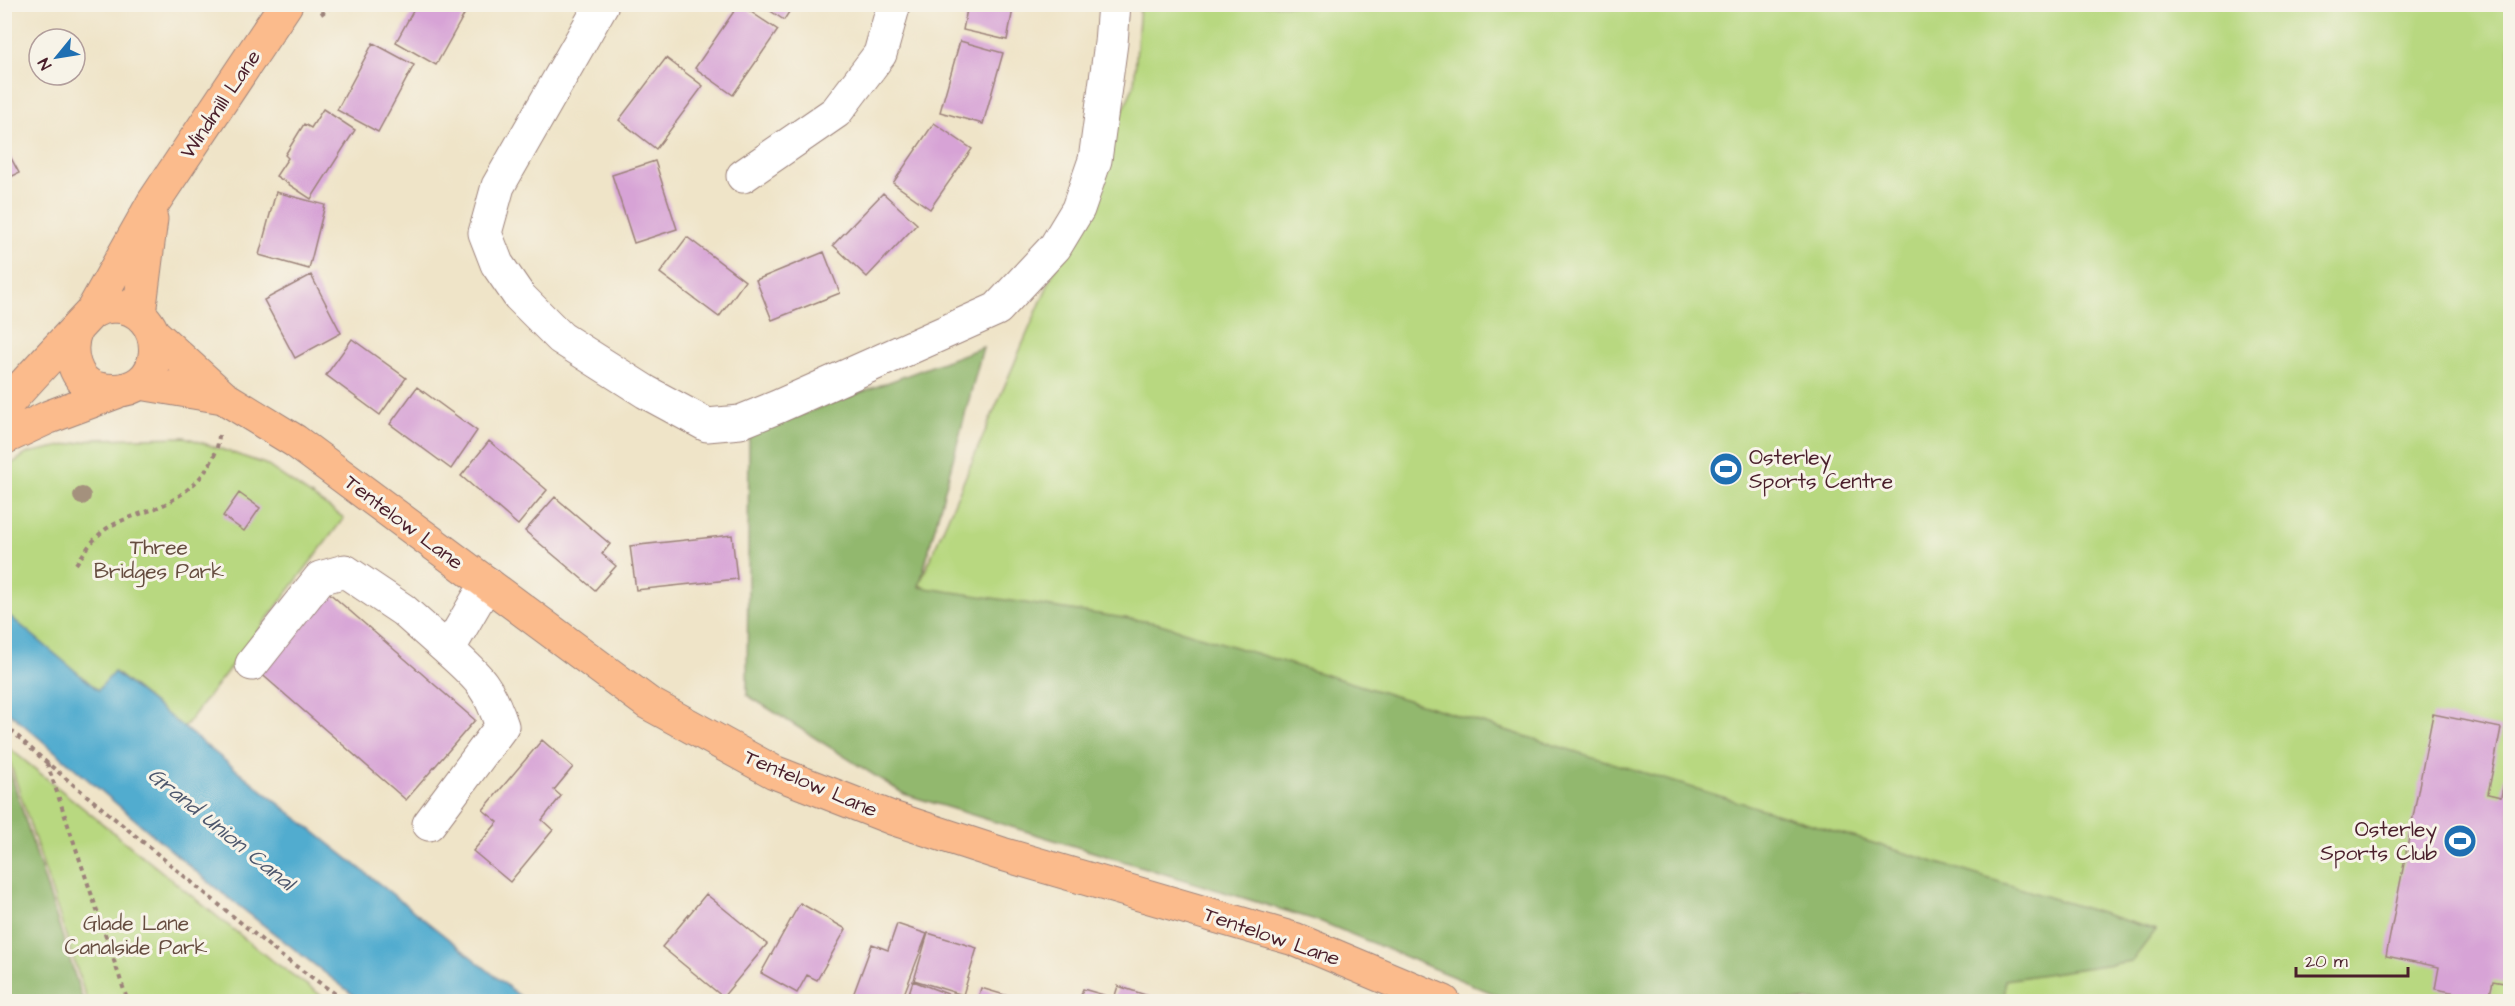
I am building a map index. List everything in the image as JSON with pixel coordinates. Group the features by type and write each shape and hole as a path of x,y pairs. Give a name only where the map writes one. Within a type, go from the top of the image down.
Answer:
{"main road":[{"name":"Windmill Lane","path":"4,407 83,321 153,202 286,4"},
{"name":"Windmill Lane","path":"146,324 153,202"},
{"path":"4,438 49,417 128,388 153,367 156,349 146,324 118,306 105,307 83,321 70,351 78,373 94,388 128,388"},
{"name":"Tentelow Lane","path":"146,324 223,397 296,441 648,703 774,772 892,818 1002,854 1294,939 1444,1002"},
{"name":"Tentelow Lane","path":"128,388 223,397"}],"street":[{"path":"602,4 498,186 485,233 497,264 519,296 561,338 646,392 707,425 740,422 954,330 997,309 1018,288 1055,247 1077,209 1095,160 1114,4"},
{"path":"743,176 836,111 880,54 894,4"},
{"path":"252,664 320,578 345,571 403,610 478,677 492,696 502,726 429,824"},
{"path":"448,650 487,583"}],"path":[{"path":"76,564 94,539 105,530 127,517 168,502 198,481 218,452 223,397"},
{"path":"4,724 46,762 280,955 347,1002"},
{"path":"46,762 128,1002"}],"green space":[{"name":"Osterley Sports Centre","path":"1140,5 2510,5 2510,993 2504,1001 1767,1001 919,585 1134,85"},
{"path":"983,347 919,587 1157,623 2156,930 2132,961 2005,980 2005,1001 1511,1001 1322,922 904,794 747,695 749,434"},
{"name":"Three Bridges Park","path":"185,437 265,464 344,518 184,728 115,672 98,690 5,612 4,469 28,453 97,439"},
{"name":"Glade Lane Canalside Park","path":"4,744 266,956 329,1001 87,1001"},
{"path":"5,756 83,1001 5,1001"}],"water":[{"name":"Grand Union Canal","path":"5,612 98,690 114,672 526,1001 361,1001 212,885 5,709"}],"building":[{"path":"417,4 470,4 436,65 396,42"},
{"path":"739,4 778,30 733,95 695,68"},
{"path":"760,4 794,4 784,20"},
{"path":"968,4 1014,4 1007,40 963,30"},
{"path":"960,41 1003,53 983,124 940,112"},
{"path":"373,43 414,65 378,132 337,110"},
{"path":"666,58 703,86 656,149 619,120"},
{"path":"323,109 355,130 311,199 276,176 288,158 285,155 304,124 311,128"},
{"path":"934,123 972,149 930,209 893,183"},
{"path":"4,145 19,173 4,180"},
{"path":"655,161 677,229 634,243 612,175"},
{"path":"276,192 325,205 309,269 259,255"},
{"path":"883,193 917,224 867,277 833,245"},
{"path":"687,237 745,281 719,317 660,273"},
{"path":"824,252 840,293 772,320 756,280"},
{"path":"311,275 341,333 295,358 264,300"},
{"path":"352,339 406,378 380,415 326,375"},
{"path":"417,387 477,431 451,469 390,424"},
{"path":"489,441 547,490 518,525 461,476"},
{"path":"239,493 260,508 244,531 223,516"},
{"path":"555,497 610,544 602,554 616,566 595,590 525,531"},
{"path":"732,535 737,579 636,590 630,546"},
{"path":"327,591 475,720 406,800 258,671"},
{"name":"Osterley Sports Club","path":"2433,714 2501,728 2488,794 2501,797 2510,753 2510,885 2506,904 2510,905 2510,984 2493,981 2489,999 2435,989 2439,967 2386,956"},
{"path":"542,740 573,767 554,790 561,796 542,820 553,830 510,882 473,851 498,822 483,810"},
{"path":"706,894 767,944 723,997 662,947"},
{"path":"800,903 846,929 817,980 807,975 797,993 761,973"},
{"path":"897,924 927,934 901,1002 861,1002 852,998 872,944 888,950"},
{"path":"928,933 977,948 963,995 914,980"},
{"path":"913,981 961,999 960,1002 906,1002"},
{"path":"1118,986 1164,1001 1164,1002 1113,1002"},
{"path":"981,988 1025,1001 1025,1002 977,1002"},
{"path":"1083,989 1104,995 1102,1002 1079,1002"}],"place":[{"name":"Osterley Sports Centre","path":"1726,469"},
{"name":"Osterley Sports Club","path":"2460,841"}]}
